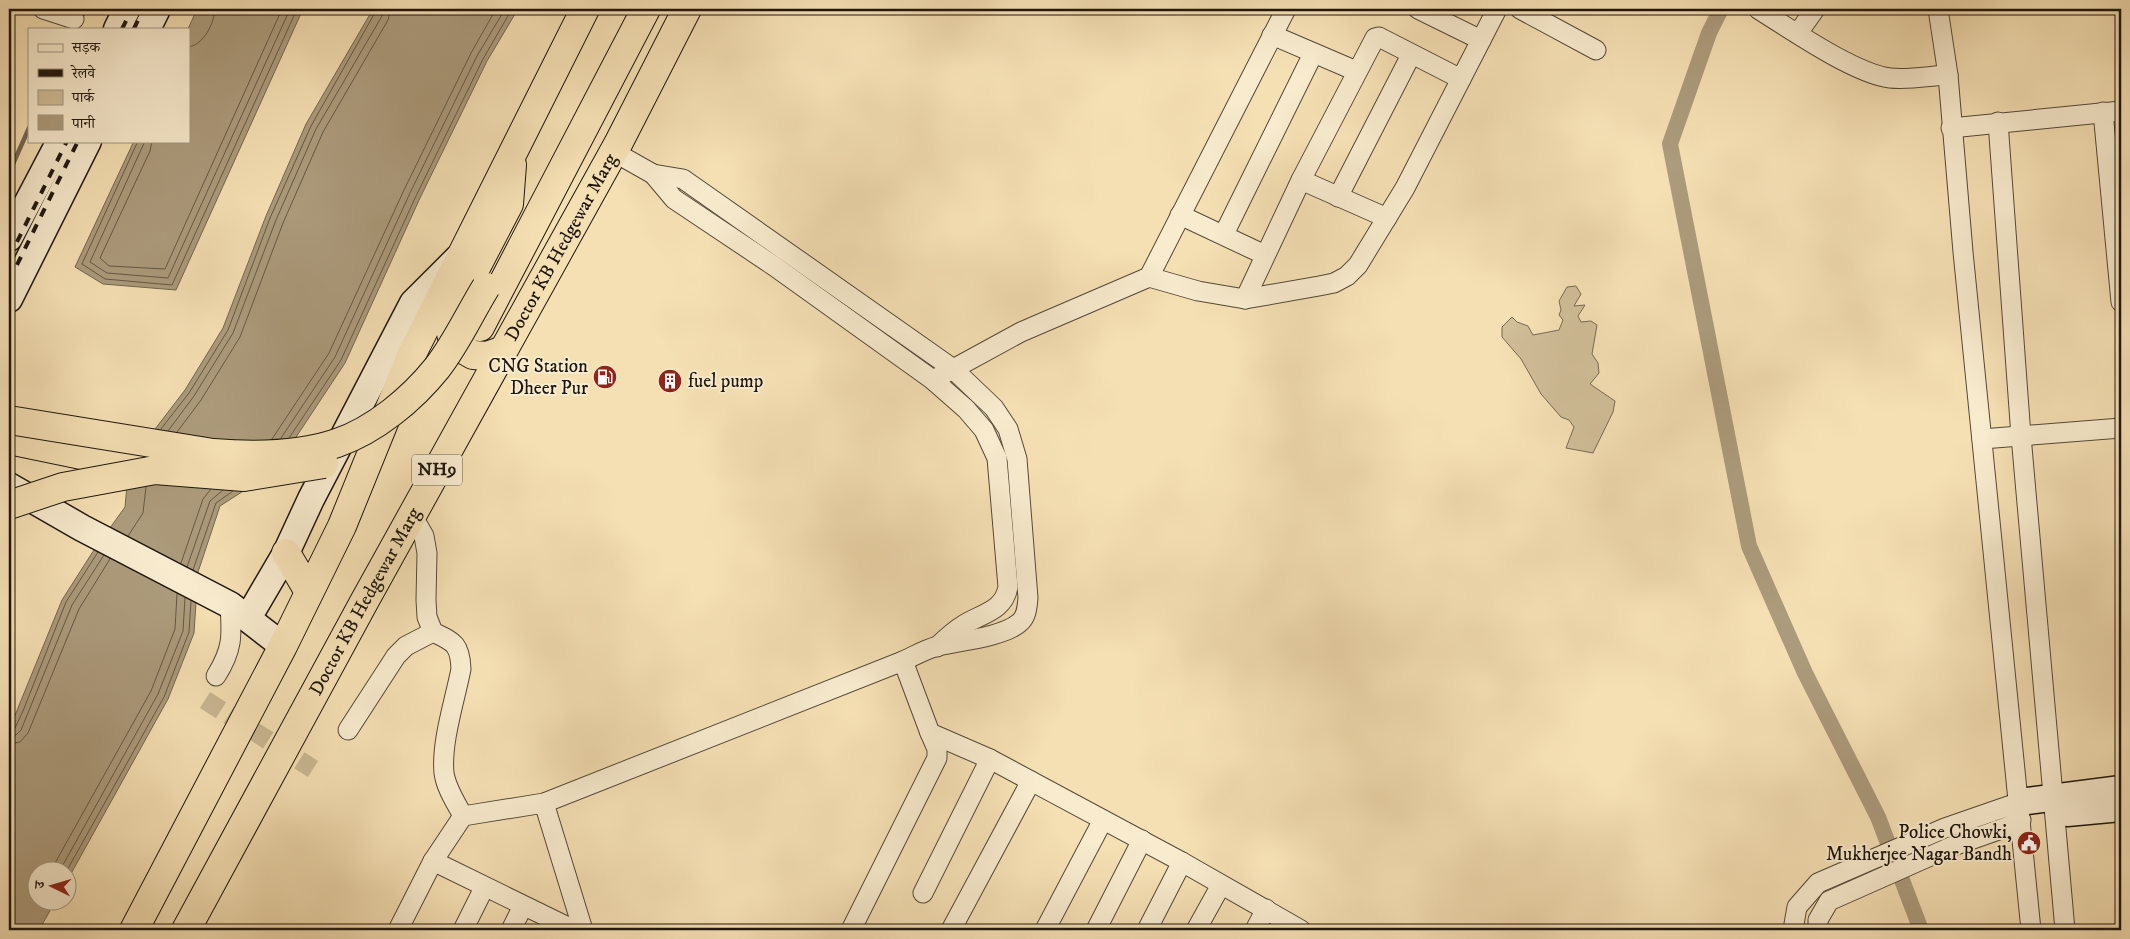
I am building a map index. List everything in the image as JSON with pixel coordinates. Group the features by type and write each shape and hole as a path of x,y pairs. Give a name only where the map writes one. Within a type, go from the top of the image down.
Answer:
{"highway":[{"path":"134,930 283,646 342,526 411,356 585,9"},
{"path":"9,420 213,453 246,456 277,454 337,443 366,429 416,391 438,367 486,287 625,9"},
{"path":"9,440 155,470 244,477 327,464 368,448 404,424 435,394 480,327 646,9"},
{"name":"Doctor KB Hedgewar Marg","path":"186,930 412,515 614,152 687,9"},
{"path":"503,350 487,356 472,354 459,347 452,337 449,325 470,278 509,204 512,153"},
{"path":"9,505 63,488 155,470"},
{"path":"286,553 309,592"}],"street":[{"path":"43,9 74,19"},
{"path":"118,28 127,9"},
{"path":"148,28 157,9"},
{"path":"933,380 1021,332 1149,276 1286,9"},
{"path":"1418,9 1481,40"},
{"path":"1149,276 1198,291 1245,299 1334,283 1347,276 1358,265 1405,188 1498,9"},
{"path":"1520,9 1596,50"},
{"path":"1758,9 1874,75 1891,78 1948,75"},
{"path":"1794,31 1815,9"},
{"path":"1938,9 1948,75 1951,128 2031,930"},
{"path":"1272,35 1356,71"},
{"path":"1245,299 1301,180 1374,38 1379,37 1461,79"},
{"path":"1224,234 1313,54"},
{"path":"1338,197 1411,55"},
{"path":"1951,128 2112,111 2121,302"},
{"path":"1998,122 2021,436 2065,930"},
{"path":"9,238 59,142"},
{"path":"9,299 88,142"},
{"path":"398,930 433,861 463,816 544,803 938,646 958,644 1012,627 1020,622 1026,614 1028,598 1017,459 1008,429 994,408 952,368 683,180 653,174 614,152"},
{"path":"653,174 674,199 774,266 933,380 966,408 984,430 997,458 1008,587 1002,604 953,632 938,646"},
{"path":"1301,180 1387,218"},
{"path":"1180,215 1224,234 1265,255"},
{"path":"216,676 227,659 239,612 286,553 311,498 413,302 463,253"},
{"path":"1982,439 2121,428"},
{"path":"9,486 82,528 239,612 283,646"},
{"path":"412,515 424,536 427,553 427,617 433,632 455,644 460,655 461,669 444,752 444,774 450,792 463,816"},
{"path":"348,730 396,656 406,646 433,632"},
{"path":"851,930 937,758 937,749 902,661"},
{"path":"930,733 990,759 1142,840 1301,930"},
{"path":"922,893 990,759"},
{"path":"952,930 1031,781"},
{"path":"1795,930 1797,907 1818,883 1843,871 1934,833 2020,811 2121,789"},
{"path":"544,803 583,930"},
{"path":"2054,805 2121,808"},
{"path":"1818,930 1818,920 1836,898 1941,852 2020,811"},
{"path":"1045,930 1104,820"},
{"path":"1096,930 1142,840"},
{"path":"433,861 484,888 574,930"},
{"path":"1147,930 1182,862"},
{"path":"1818,883 1836,898"},
{"path":"1196,930 1221,885"},
{"path":"463,930 484,888"},
{"path":"511,930 523,906"},
{"path":"1255,930 1266,909"}],"green space":[{"path":"1576,286 1581,294 1574,306 1585,305 1578,316 1581,322 1591,321 1597,325 1592,354 1598,363 1599,373 1590,384 1615,401 1613,412 1593,453 1566,448 1574,427 1569,420 1561,417 1541,394 1521,359 1502,337 1502,327 1512,317 1517,322 1528,326 1533,335 1559,330 1563,320 1559,315 1561,310 1559,301 1567,287"}],"water":[{"path":"197,9 303,9 176,290 103,284 75,267 134,142 190,142 190,28 188,28"},
{"path":"373,9 518,9 487,61 420,198 345,363 273,472 220,506 198,572 194,633 168,699 77,862 28,862 28,912 49,912 39,930 9,930 9,730 62,600 92,553 125,507 129,463 185,390 223,328 266,216 306,124"}],"waterway":[{"path":"76,28 85,9"},
{"path":"1721,9 1709,33 1670,144 1749,546 1805,673 1878,817 1921,930"},
{"path":"9,173 28,130"}],"tunnel":[{"path":"205,700 313,769"}],"railway":[{"path":"122,28 132,9"},
{"path":"134,28 143,9"},
{"path":"9,258 67,142"},
{"path":"9,281 78,142"}],"place":[{"name":"CNG Station Dheer Pur","path":"605,377"},
{"name":"fuel pump","path":"670,381"},
{"name":"Police Chowki, Mukherjee Nagar Bandh","path":"2029,843"}]}
